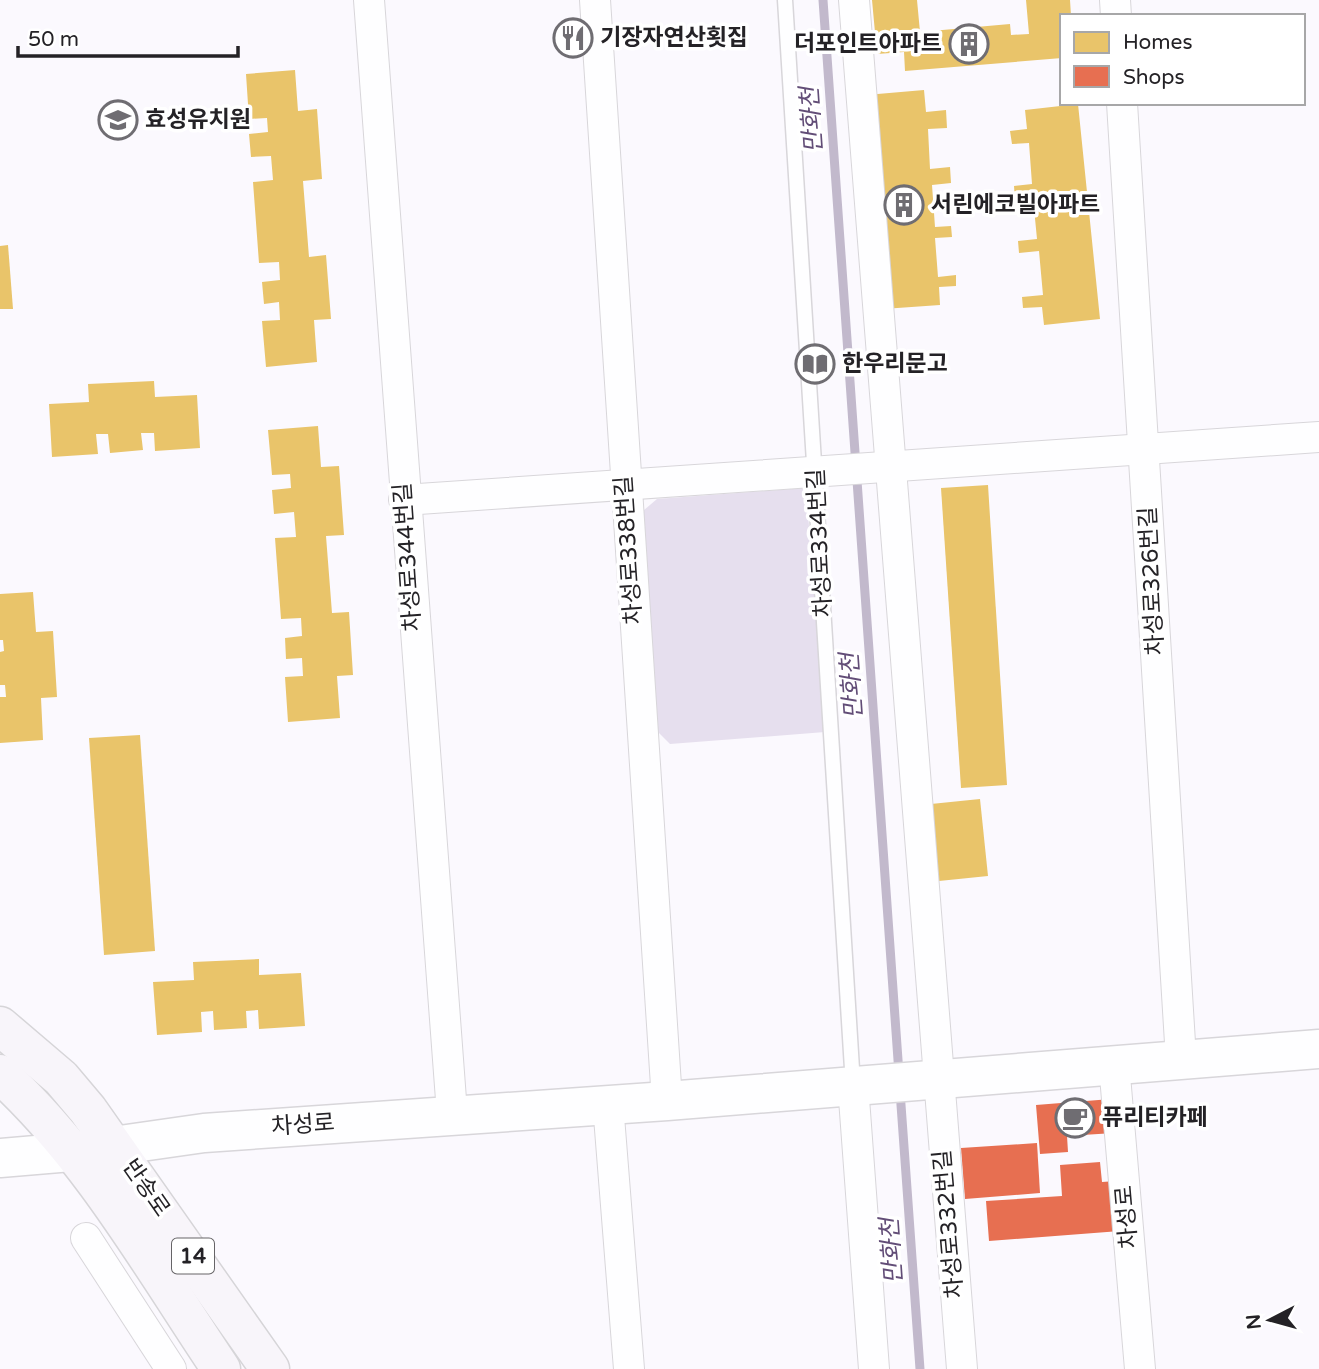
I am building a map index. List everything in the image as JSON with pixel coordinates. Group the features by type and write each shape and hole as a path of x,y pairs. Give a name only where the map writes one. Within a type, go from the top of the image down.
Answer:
{"main road":[{"name":"반송로","path":"0,1026 61,1079 115,1144 270,1369"},
{"path":"929,1080 1319,1049"},
{"name":"반송로","path":"0,1074 29,1101 98,1185 221,1369"},
{"name":"차성로","path":"0,1158 71,1152 204,1133 929,1080"}],"street":[{"name":"차성로344번길","path":"369,0 404,500 452,1114"},
{"name":"차성로338번길","path":"596,0 625,485 667,1101"},
{"name":"차성로332번길","path":"854,0 880,467 929,1080 962,1369"},
{"name":"차성로326번길","path":"1122,105 1181,1059"},
{"path":"404,500 1319,437"},
{"name":"차성로","path":"1114,1064 1140,1369"},
{"path":"858,1085 874,1369"},
{"path":"608,1104 629,1369"},
{"path":"86,1238 171,1369"}],"lane":[{"name":"차성로334번길","path":"785,0 822,471 858,1085"}],"shaded area":[{"path":"806,488 825,732 670,744 652,726 637,516 657,499"}],"building: Homes":[{"name":"더포인트아파트","path":"872,0 917,0 920,32 1010,24 1011,35 1029,34 1026,0 1070,0 1071,14 1060,14 1060,58 905,71 904,52 877,54"},
{"path":"295,70 298,111 317,109 322,179 303,181 309,257 326,255 331,319 314,320 317,362 266,367 262,321 280,320 279,302 264,304 262,282 280,280 279,262 259,263 253,182 273,180 271,156 251,157 249,134 268,132 267,118 249,119 246,74"},
{"name":"서린에코빌아파트","path":"924,90 926,112 946,110 947,128 928,129 930,169 950,167 951,183 932,185 935,227 951,226 952,237 935,238 938,277 956,275 956,286 939,287 940,305 883,309 866,95"},
{"name":"서린에코빌아파트","path":"1078,105 1100,319 1044,325 1042,307 1023,308 1022,297 1043,295 1039,251 1019,253 1018,241 1037,239 1033,198 1015,200 1014,186 1032,184 1029,143 1012,144 1010,131 1027,129 1025,110"},
{"path":"8,245 13,309 0,309 0,246"},
{"path":"154,381 155,397 197,395 200,448 155,451 154,433 141,433 143,450 110,453 108,434 96,434 98,454 52,457 49,404 89,402 88,384"},
{"path":"318,426 321,467 339,466 344,535 326,536 332,613 349,612 353,675 337,676 340,718 288,722 285,677 303,676 302,658 286,659 285,638 302,636 301,618 281,619 275,538 296,537 294,512 274,514 272,490 291,488 290,474 272,475 268,430"},
{"path":"988,485 1007,785 961,788 941,488"},
{"path":"33,592 36,632 53,631 57,697 41,698 43,740 0,743 0,697 6,697 5,685 0,685 0,652 4,651 3,640 0,640 0,594"},
{"path":"140,735 155,951 104,955 89,738"},
{"path":"980,799 988,876 939,881 931,804"},
{"path":"259,959 259,975 301,973 305,1026 259,1029 258,1010 246,1011 247,1028 214,1030 213,1011 201,1012 202,1032 157,1035 153,982 194,980 193,962"}],"building: Shops":[{"path":"1111,1099 1114,1133 1067,1136 1068,1152 1040,1154 1036,1105"},
{"path":"1037,1143 1040,1193 965,1199 961,1148"},
{"path":"1100,1162 1102,1182 1116,1181 1120,1231 989,1241 986,1201 1062,1196 1060,1165"}],"waterway":[{"name":"만화천","path":"823,0 899,1074"},
{"name":"만화천","path":"900,1091 920,1369"}],"place":[{"name":"기장자연산횟집","path":"573,38"},
{"name":"더포인트아파트","path":"969,44"},
{"name":"효성유치원","path":"118,120"},
{"name":"서린에코빌아파트","path":"904,205"},
{"name":"한우리문고","path":"815,364"},
{"name":"퓨리티카페","path":"1075,1118"}]}
